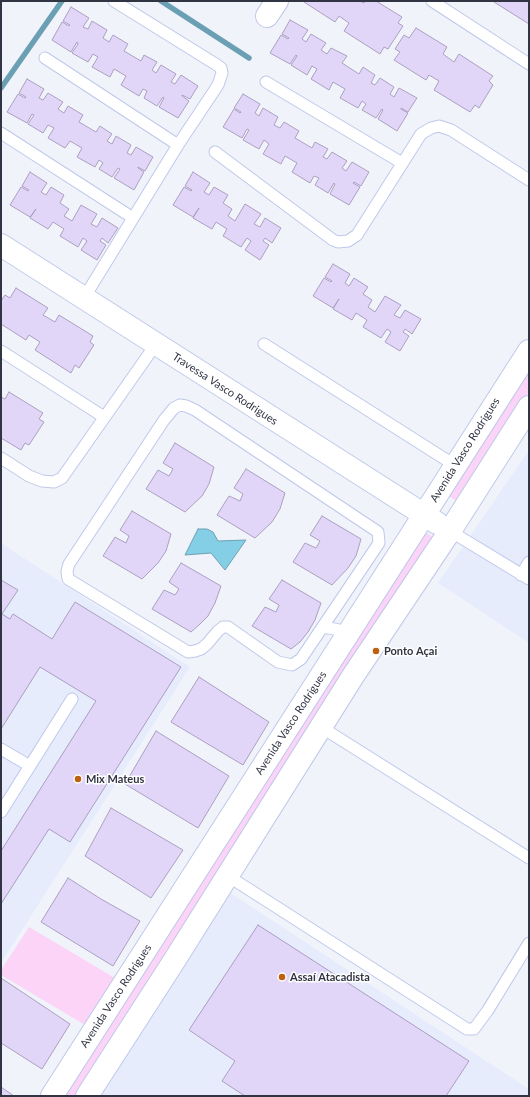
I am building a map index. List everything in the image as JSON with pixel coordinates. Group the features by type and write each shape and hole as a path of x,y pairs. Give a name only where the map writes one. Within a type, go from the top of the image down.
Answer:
{"street":[{"name":"Travessa Vasco Rodrigues","path":"1,245 424,516 450,531"},
{"name":"Avenida Vasco Rodrigues","path":"52,1096 529,351"},
{"path":"87,1096 228,876 353,676 450,531 529,407"}],"lane":[{"path":"84,298 178,144 218,86 222,73 221,68 218,65 114,1"},
{"path":"432,1 529,64"},
{"path":"45,58 178,144"},
{"path":"266,82 402,162"},
{"path":"215,152 333,240 338,242 348,240 358,235 402,162 421,134 431,128 439,126 451,130 529,180"},
{"path":"1,133 133,218"},
{"path":"1,458 29,476 42,481 54,482 62,478 156,344"},
{"path":"264,344 456,466"},
{"path":"1,351 104,417"},
{"path":"180,405 196,410 378,532 379,543 354,581 301,659 292,665 278,662 228,627 223,627 218,631 201,649 188,652 72,582 68,579 67,570 69,564 164,420 174,408 180,405"},
{"path":"450,531 525,577 529,562"},
{"path":"354,581 356,587 367,604"},
{"path":"322,628 349,632"},
{"path":"1,812 72,698"},
{"path":"321,726 529,858"},
{"path":"1,749 30,766"},
{"path":"228,876 467,1029 474,1028 488,1010 529,942"}],"shaded area":[{"path":"529,367 529,392 458,502 447,495"},
{"path":"529,450 529,643 438,583"},
{"path":"425,532 436,539 80,1096 65,1096"},
{"path":"1,543 190,667 1,963"},
{"name":"Assaí Atacadista","path":"229,892 529,1089 529,1096 93,1096"},
{"path":"29,927 115,978 85,1025 1,975 1,970"}],"water":[{"path":"198,529 207,529 213,532 218,541 246,540 225,570 211,553 185,555"}],"building":[{"path":"304,1 360,1 364,3 365,1 376,1 402,17 398,23 403,26 388,49 384,47 380,54 344,31 349,23 339,16 335,22"},
{"path":"529,1 529,24 494,2"},
{"path":"71,7 89,18 83,27 88,29 92,21 107,30 103,38 109,42 113,35 128,44 124,51 141,61 144,55 157,62 152,70 156,73 161,65 176,74 171,82 175,84 181,75 198,86 190,99 182,95 189,101 178,118 159,107 164,98 163,97 157,106 144,98 147,91 143,89 139,96 121,85 126,76 114,69 110,77 92,67 98,57 93,54 88,62 72,53 78,44 77,42 71,52 52,40 62,22 69,26 70,25 63,21"},
{"path":"290,20 308,30 302,39 306,42 311,34 326,43 321,50 327,54 331,48 347,56 342,63 359,74 363,67 375,75 371,83 375,85 380,78 394,87 390,94 394,97 399,88 417,98 408,112 401,108 408,113 397,131 378,119 383,110 382,109 376,118 362,110 366,104 362,101 358,108 340,98 345,89 333,82 329,90 311,79 317,69 312,66 307,75 291,65 297,56 296,55 290,64 270,53 281,35 288,39 289,38 282,34"},
{"path":"416,28 447,47 443,54 454,62 459,54 493,76 489,81 493,85 479,108 475,105 470,112 434,90 439,81 429,75 426,80 394,60 400,52 395,49 404,35 409,38"},
{"path":"27,79 44,89 39,98 43,100 48,93 63,102 58,109 64,113 68,106 83,115 79,122 96,132 100,126 112,134 107,141 112,144 116,136 131,145 127,153 131,155 136,147 153,157 145,171 138,167 144,172 134,190 114,178 120,169 118,168 112,177 99,169 103,163 99,160 95,167 77,157 82,148 70,141 65,148 48,138 54,128 48,125 43,133 28,124 34,115 32,114 27,123 7,112 18,94 25,98 26,97 19,93"},
{"path":"243,94 260,104 255,113 259,116 263,108 278,117 274,125 280,128 284,122 299,131 295,138 312,148 315,142 328,149 323,157 327,159 332,152 347,161 342,168 346,171 352,162 369,172 361,186 354,182 353,183 360,187 349,205 330,194 335,184 334,183 328,193 315,185 319,178 314,176 310,183 292,172 297,163 285,156 281,164 263,154 269,144 264,140 259,149 243,140 249,130 247,129 242,138 223,127 234,109 240,113 241,112 234,108"},
{"path":"30,172 47,183 41,192 46,195 51,187 64,195 60,203 69,209 64,216 72,221 81,205 97,214 91,224 97,227 102,218 118,228 108,243 102,238 100,241 106,245 97,260 81,250 87,241 83,238 78,247 60,236 64,229 53,222 48,229 30,218 36,209 30,217 10,205 21,187 28,191 29,190 22,186"},
{"path":"193,172 210,183 204,192 209,195 214,187 228,195 223,203 232,209 228,216 235,221 245,204 261,214 254,224 260,227 265,218 281,228 272,243 265,238 263,241 269,245 260,260 245,250 251,241 247,238 241,247 223,236 227,229 216,222 212,229 193,218 199,208 193,217 173,205 184,187 191,191 192,190 185,186"},
{"path":"333,264 350,274 345,283 349,286 354,278 368,287 363,294 372,300 368,307 375,312 385,296 401,305 394,315 400,318 405,310 421,319 412,334 405,329 403,332 409,336 400,351 385,342 391,332 387,329 381,338 363,327 367,320 356,313 352,320 333,309 339,299 333,308 313,296 324,278 331,282 332,281 325,277"},
{"path":"16,288 48,308 43,315 55,322 59,315 93,336 90,342 94,345 79,368 75,365 71,373 35,350 40,342 29,335 26,340 1,324 1,301 5,295 10,298"},
{"path":"9,392 43,413 39,419 44,422 29,445 25,443 21,450 1,438 1,397 5,399"},
{"path":"175,443 214,467 209,484 202,496 185,512 146,489 158,470 169,476 173,469 163,463"},
{"path":"246,469 285,493 280,509 272,522 255,538 217,515 229,496 240,501 243,494 234,488"},
{"path":"132,511 171,534 166,551 158,563 142,579 103,556 115,537 126,543 129,536 120,530"},
{"path":"322,516 361,539 356,556 348,568 332,585 293,562 305,543 316,548 320,541 310,535"},
{"path":"181,563 221,586 215,603 208,616 191,632 152,609 164,590 175,595 179,589 169,582"},
{"name":"Mix Mateus","path":"1,580 18,590 2,614 10,619 13,614 52,639 75,602 181,667 70,842 49,829 1,904 1,851 96,701 40,667 1,729"},
{"path":"282,580 321,603 315,620 308,632 300,642 291,649 252,626 265,607 276,612 279,605 269,599"},
{"path":"199,677 269,722 243,765 171,722"},
{"path":"156,731 229,776 198,828 125,784"},
{"path":"111,808 183,850 151,898 85,856"},
{"path":"68,878 140,921 113,966 41,922"},
{"name":"Assaí Atacadista","path":"258,925 469,1061 446,1096 245,1096 222,1081 235,1061 189,1030"},
{"path":"1,978 70,1024 42,1069 1,1043"},
{"path":"1,1087 14,1096 1,1096"}],"waterway":[{"path":"1,88 62,1"},
{"path":"161,1 249,58"}],"place":[{"name":"Ponto Açai","path":"376,651"},
{"name":"Mix Mateus","path":"78,779"},
{"name":"Assaí Atacadista","path":"282,977"}]}
